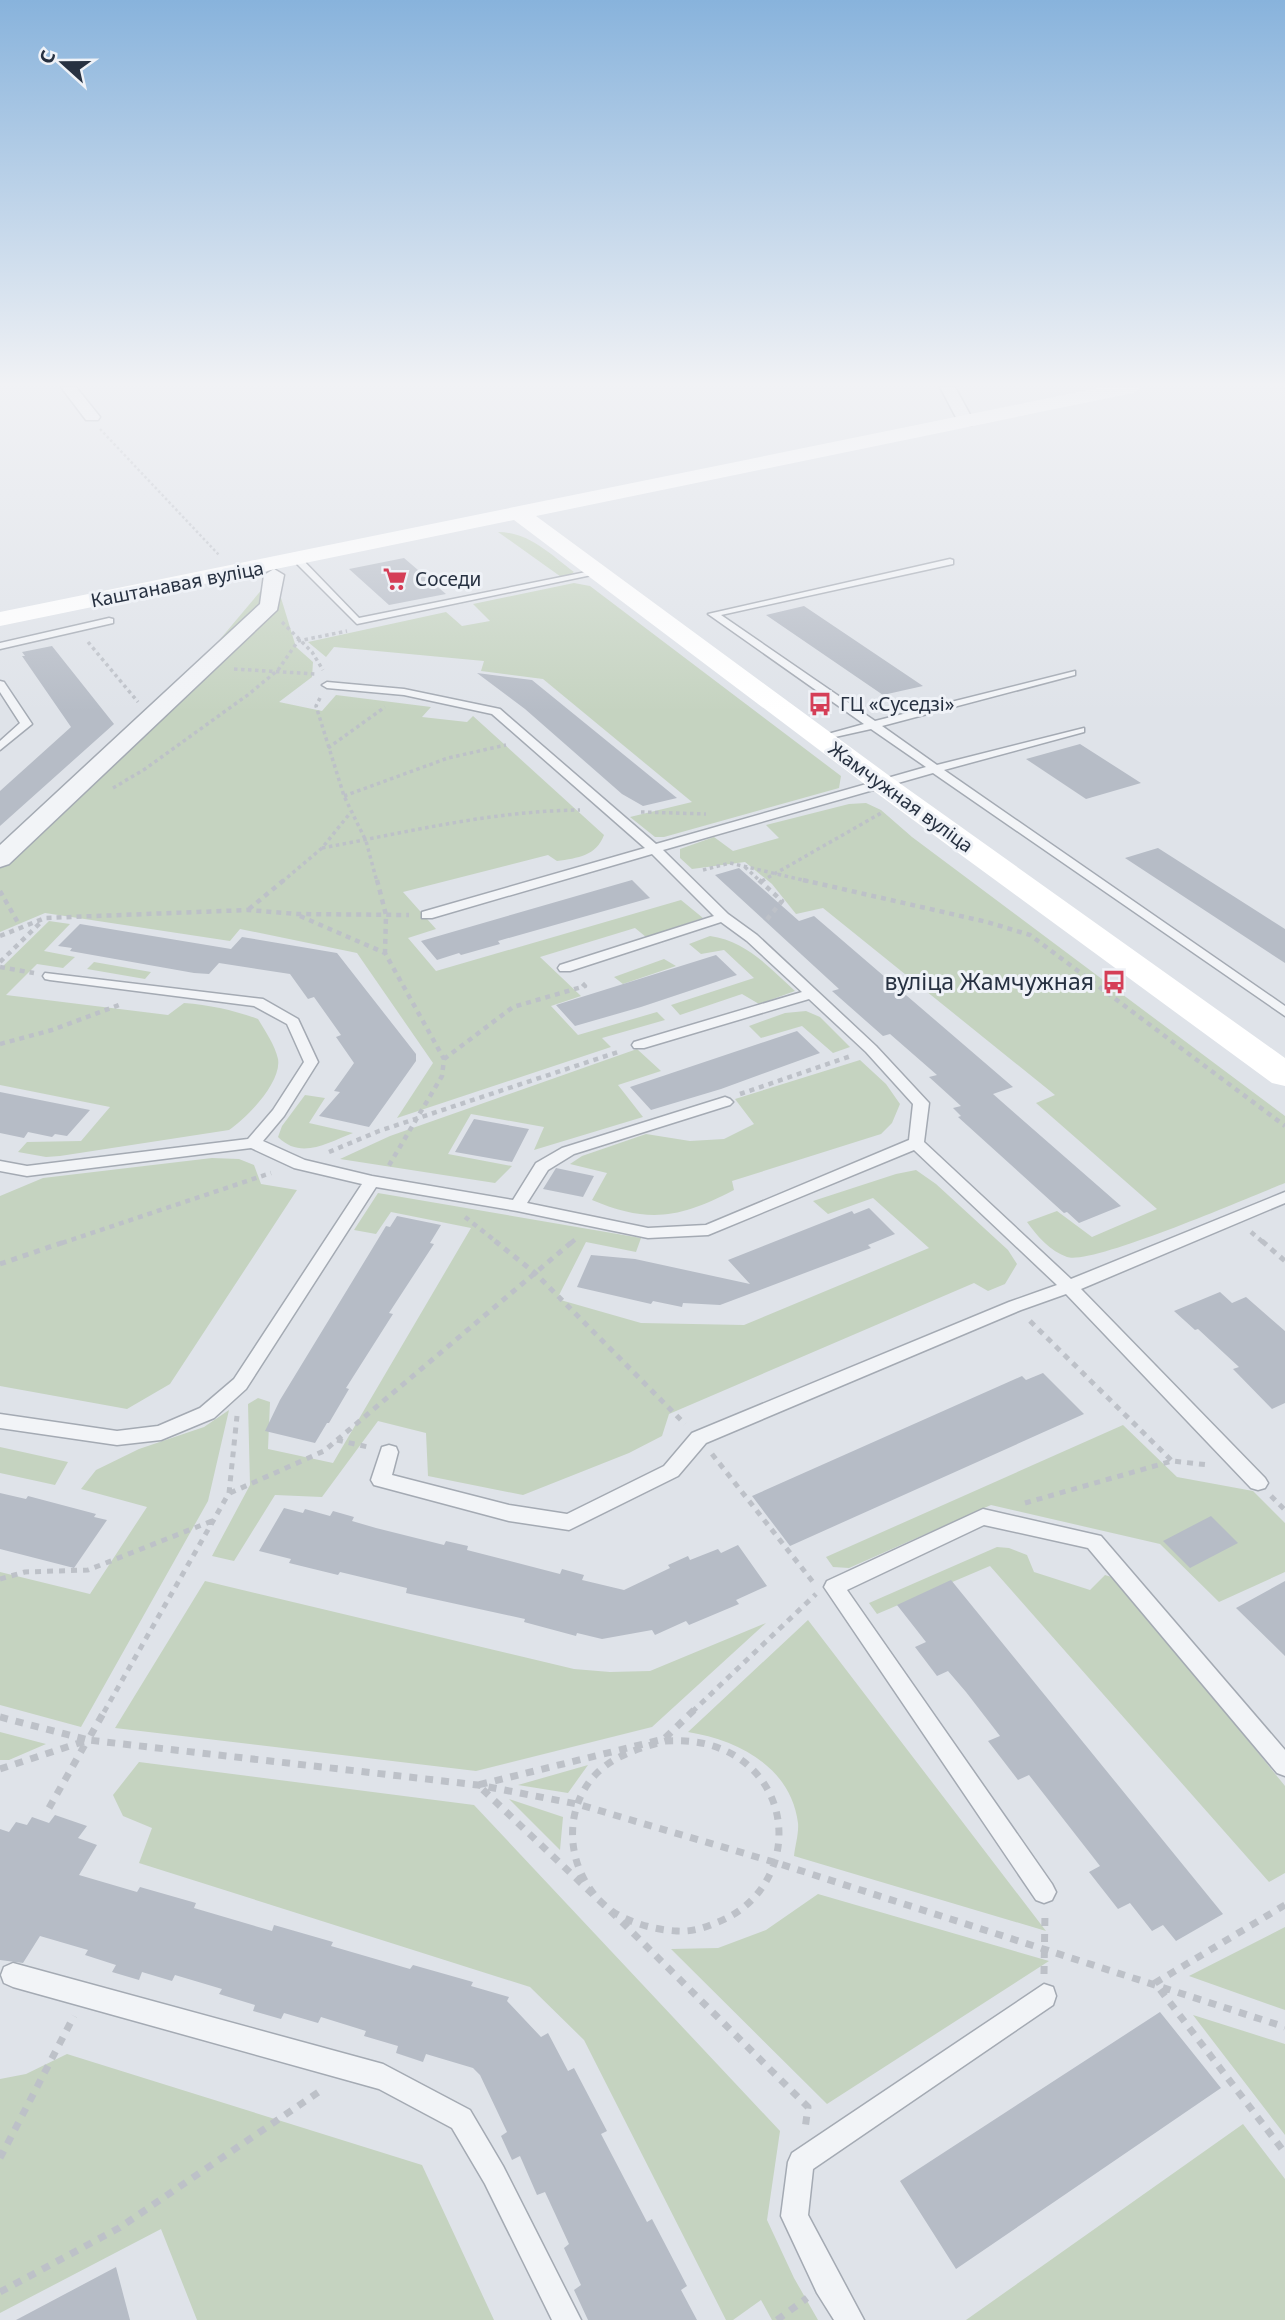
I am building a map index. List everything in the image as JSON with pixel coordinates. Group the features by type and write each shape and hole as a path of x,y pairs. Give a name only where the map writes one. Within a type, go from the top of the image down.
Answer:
{"main road":[{"name":"Каштанавая вуліца","path":"0,620 610,495"},
{"name":"Жамчужная вуліца","path":"519,514 821,739 1285,1075"}],"street":[{"name":"Каштанавая вуліца","path":"0,859 270,606 274,575"}],"lane":[{"path":"298,560 357,621 596,573"},
{"path":"950,562 713,614 1285,1013"},
{"path":"0,646 109,621"},
{"path":"821,739 1071,673"},
{"path":"0,684 26,723 0,747"},
{"path":"327,685 404,692 496,712 654,849 678,876 723,917 752,938 872,1049 921,1103 916,1143"},
{"path":"427,915 654,849 893,791 933,769 1080,730"},
{"path":"565,968 723,917"},
{"path":"50,976 258,1002 293,1022 311,1062 279,1113 253,1143"},
{"path":"639,1045 811,994"},
{"path":"517,1206 542,1167 568,1151 724,1102"},
{"path":"0,1166 27,1171 253,1143 300,1164 372,1181 517,1206 648,1233 708,1230 916,1143"},
{"path":"916,1143 1069,1287 1258,1483"},
{"path":"0,1421 117,1438 161,1433 207,1413 240,1384 372,1181"},
{"path":"389,1452 381,1480 509,1513 569,1522 671,1471 699,1438 1285,1197"},
{"path":"1044,1892 834,1587 983,1517 1094,1542 1285,1766"},
{"path":"13,1975 383,2077 461,2119 494,2175 567,2320"},
{"path":"850,2320 827,2283 794,2216 801,2162 1044,1996"}],"path":[{"path":"161,495 220,556"},
{"path":"77,629 135,701 159,708"},
{"path":"110,790 173,750 278,670 298,641 321,662 324,674 278,670 202,668"},
{"path":"327,685 316,706 344,796 366,841 386,915 385,953 444,1059 442,1076 418,1118 385,1172 372,1181"},
{"path":"328,748 404,692"},
{"path":"344,796 448,758 528,740"},
{"path":"762,881 893,791"},
{"path":"322,848 432,827 550,809 715,815"},
{"path":"248,910 322,848 351,812"},
{"path":"678,876 730,863 1030,935 1285,1126"},
{"path":"744,866 782,901 752,938"},
{"path":"0,891 21,928"},
{"path":"0,936 45,918 248,910 297,914 427,915"},
{"path":"297,914 385,953"},
{"path":"0,965 45,918"},
{"path":"0,965 50,976"},
{"path":"444,1059 513,1007 585,986 565,968"},
{"path":"0,1044 52,1030 162,990"},
{"path":"724,1102 731,1097 872,1049"},
{"path":"432,1192 535,1273 699,1438 819,1591 664,1739 478,1785"},
{"path":"1235,1218 1285,1261"},
{"path":"229,1493 324,1451 595,1222"},
{"path":"1015,1306 1172,1461"},
{"path":"49,1808 229,1493 240,1384"},
{"path":"337,1440 389,1452"},
{"path":"0,1579 25,1572 88,1570 213,1521"},
{"path":"0,1717 88,1740 478,1785 577,1804 777,1863 1285,2026"},
{"path":"0,1769 88,1740"},
{"path":"695,1741 724,1750 749,1766 768,1789 779,1816 781,1845 777,1863 757,1899 731,1918 701,1929 667,1932 635,1924 607,1907 588,1887 576,1864 571,1839 582,1791 596,1772 621,1753 644,1744 695,1741"},
{"path":"478,1785 607,1907 808,2107 804,2134"},
{"path":"1044,1892 1044,1996"},
{"path":"1155,1983 1285,1905"},
{"path":"1155,1983 1285,2153"},
{"path":"0,2158 85,1996"},
{"path":"0,2292 119,2228 352,2068"},
{"path":"777,2320 827,2283"}],"green space":[{"path":"498,532 529,540 574,572 564,579"},
{"path":"274,575 296,647 313,662 312,677 279,702 322,711 336,695 431,707 422,717 467,722 473,716 604,835 596,848 579,857 557,861 548,855 403,892 436,929 408,938 436,971 681,900 703,918 646,937 635,928 540,957 581,996 551,1006 578,1035 657,1012 665,1020 602,1038 611,1047 397,1118 433,1063 357,953 240,929 230,941 45,913 0,932 0,865 153,719"},
{"path":"574,583 590,586 841,776 839,788 664,837 655,837 630,817 692,802 543,679 481,671 484,661 334,647 326,657 308,642 446,612 462,626 490,621 473,604"},
{"path":"866,803 881,810 912,837 1285,1116 1285,1183 1107,1251 1082,1257 1067,1257 1044,1243 1027,1222 1057,1211 1092,1237 1157,1209 1036,1103 1055,1095 823,908 796,914 772,884 745,862 692,869 680,858 680,849 714,837 733,851 779,838 766,825 849,804"},
{"path":"49,921 70,924 44,951 75,957 63,968 37,964 6,995 168,1015 184,1003 221,1008 258,1019 270,1038 278,1059 275,1078 262,1099 229,1130 60,1156 46,1157 18,1152 27,1142 81,1141 110,1107 0,1085 0,969"},
{"path":"710,936 746,949 795,991 759,1004 742,994 680,1015 671,1005 754,978 724,950 701,954 689,944"},
{"path":"664,959 676,966 623,984 614,977"},
{"path":"94,962 151,972 145,979 87,969"},
{"path":"806,1011 820,1017 850,1047 833,1053 802,1026 761,1038 749,1026 785,1013"},
{"path":"637,1049 661,1071 618,1085 643,1117 534,1150 544,1127 471,1114 448,1154 512,1166 495,1183 340,1159 390,1136"},
{"path":"860,1060 886,1084 900,1104 892,1123 881,1134 732,1181 734,1190 697,1207 680,1212 648,1215 612,1208 592,1200 607,1173 570,1164 582,1156 646,1134 690,1141 724,1139 754,1124 735,1099"},
{"path":"305,1095 325,1098 309,1123 353,1133 324,1145 305,1148 287,1144 278,1137 282,1126"},
{"path":"212,1158 239,1159 254,1165 261,1184 297,1190 170,1384 127,1409 0,1386 0,1196 43,1178"},
{"path":"916,1170 936,1184 1008,1250 1017,1264 1005,1284 988,1291 974,1283 669,1414 662,1436 629,1453 523,1495 428,1476 426,1433 378,1421 322,1497 275,1495 234,1561 212,1556 250,1485 248,1404 258,1398 270,1402 268,1449 333,1463 471,1228 391,1212 376,1234 354,1230 378,1193 641,1238 636,1252 586,1242 557,1299 641,1323 744,1325 929,1248 873,1198 828,1214 813,1201"},
{"path":"229,1410 208,1501 81,1727 0,1705 0,1572 90,1594 147,1507 81,1489 96,1470 139,1449 204,1427"},
{"path":"1123,1425 1177,1477 1253,1491 1285,1523 1285,1572 1219,1602 1160,1544 991,1505 849,1568 833,1567 826,1557"},
{"path":"0,1447 68,1462 55,1485 0,1473"},
{"path":"997,1547 1009,1548 1027,1555 1034,1572 1090,1590 1105,1575 1118,1579 1285,1786 1285,1873 1269,1882 990,1566 877,1614 869,1603"},
{"path":"205,1581 574,1669 610,1672 650,1671 766,1623 652,1727 476,1771 115,1728"},
{"path":"808,1620 1046,1931 794,1856 798,1823 785,1786 759,1760 743,1750 707,1736 688,1732"},
{"path":"0,1732 46,1744 9,1760 0,1760"},
{"path":"139,1762 474,1805 780,2131 767,2220 794,2278 818,2320 772,2320 761,2300 733,2320 726,2320 584,2040 530,1987 139,1863 152,1828 123,1816 113,1795"},
{"path":"588,1765 568,1793 518,1785"},
{"path":"509,1799 563,1817 560,1850"},
{"path":"818,1894 1049,1961 827,2104 671,1949 718,1948 766,1930"},
{"path":"1285,1927 1285,2010 1189,1976"},
{"path":"1193,2015 1285,2044 1285,2135"},
{"path":"67,2054 422,2165 494,2320 197,2320 161,2229 0,2313 0,2079 26,2074"},
{"path":"1243,2124 1285,2179 1285,2320 966,2320"}],"building":[{"name":"Соседи","path":"404,558 446,594 389,605 349,569"},
{"path":"804,606 923,686 883,695 766,615"},
{"path":"52,646 114,724 0,826 0,791 71,727 22,656 25,656 22,652"},
{"path":"477,673 532,680 677,798 643,806 622,794 525,709"},
{"path":"1080,744 1141,783 1086,799 1026,759"},
{"path":"1158,848 1285,929 1285,963 1125,858"},
{"path":"739,868 799,921 814,916 1013,1087 993,1094 1121,1206 1079,1223 1067,1212 1064,1213 958,1117 961,1116 953,1108 961,1106 929,1077 937,1075 890,1034 883,1036 832,991 839,989 715,875"},
{"path":"632,880 650,898 498,941 500,944 437,960 421,941"},
{"path":"80,924 231,949 242,937 337,953 416,1054 416,1061 369,1127 319,1116 340,1092 334,1091 354,1063 336,1037 341,1035 314,997 308,999 290,974 219,963 209,974 194,973 70,951 72,948 58,946"},
{"path":"716,955 737,975 575,1026 556,1005"},
{"path":"797,1031 820,1053 721,1089 651,1110 630,1087"},
{"path":"0,1092 90,1110 67,1136 55,1134 52,1137 28,1132 24,1138 0,1133"},
{"path":"474,1119 529,1129 512,1162 455,1152"},
{"path":"556,1168 594,1176 583,1197 543,1189"},
{"path":"869,1208 895,1234 868,1245 871,1248 720,1305 683,1303 682,1307 653,1301 651,1304 577,1287 591,1255 635,1259 750,1284 728,1260 852,1211 854,1214"},
{"path":"397,1216 441,1225 430,1243 434,1244 389,1313 393,1314 346,1388 349,1389 329,1423 315,1443 265,1431 280,1400 386,1226 390,1227"},
{"path":"1220,1292 1232,1303 1246,1297 1285,1331 1285,1403 1272,1409 1233,1369 1239,1367 1174,1311"},
{"path":"1043,1373 1084,1414 790,1546 752,1496 1022,1376 1026,1380"},
{"path":"0,1493 26,1499 28,1496 96,1514 94,1517 107,1520 74,1568 0,1549"},
{"path":"284,1508 303,1513 305,1509 330,1516 333,1511 354,1517 352,1521 376,1528 444,1545 446,1541 468,1546 467,1550 560,1574 562,1569 584,1575 582,1580 624,1590 670,1568 668,1565 688,1556 690,1560 718,1549 721,1553 738,1545 767,1586 736,1600 739,1604 689,1625 686,1621 655,1635 652,1630 602,1639 577,1633 576,1636 524,1622 525,1619 406,1593 407,1588 289,1563 291,1559 259,1551"},
{"path":"1211,1516 1238,1543 1190,1568 1163,1541"},
{"path":"951,1580 1223,1914 1176,1941 1163,1925 1152,1931 1130,1903 1118,1909 1089,1872 1100,1866 1029,1775 1018,1780 988,1741 1000,1736 966,1692 948,1671 937,1676 915,1647 926,1642 897,1605"},
{"path":"1285,1581 1285,1656 1236,1608"},
{"path":"55,1815 87,1826 78,1838 97,1845 79,1875 137,1892 140,1887 196,1903 194,1908 272,1931 274,1925 333,1942 331,1946 410,1969 413,1965 473,1982 471,1986 509,1997 507,2001 541,2037 548,2033 568,2071 574,2068 607,2131 601,2134 647,2222 652,2219 687,2286 681,2290 697,2320 588,2320 574,2290 581,2285 564,2248 569,2244 545,2192 537,2195 520,2156 512,2160 501,2136 507,2132 480,2075 473,2068 426,2054 423,2062 396,2053 398,2046 364,2036 366,2031 321,2017 318,2023 284,2013 281,2019 253,2011 255,2005 219,1994 222,1989 175,1975 172,1981 142,1972 139,1980 112,1972 116,1965 85,1955 88,1950 40,1936 23,1963 0,1960 0,1829 9,1832 16,1822 27,1825 32,1817 49,1823"},
{"path":"1160,2012 1221,2088 956,2269 900,2181"},
{"path":"116,2267 130,2320 16,2320"}],"place":[{"name":"Соседи","path":"395,579"},
{"name":"ГЦ «Суседзі»","path":"820,704"},
{"name":"вуліца Жамчужная","path":"1114,982"}]}
